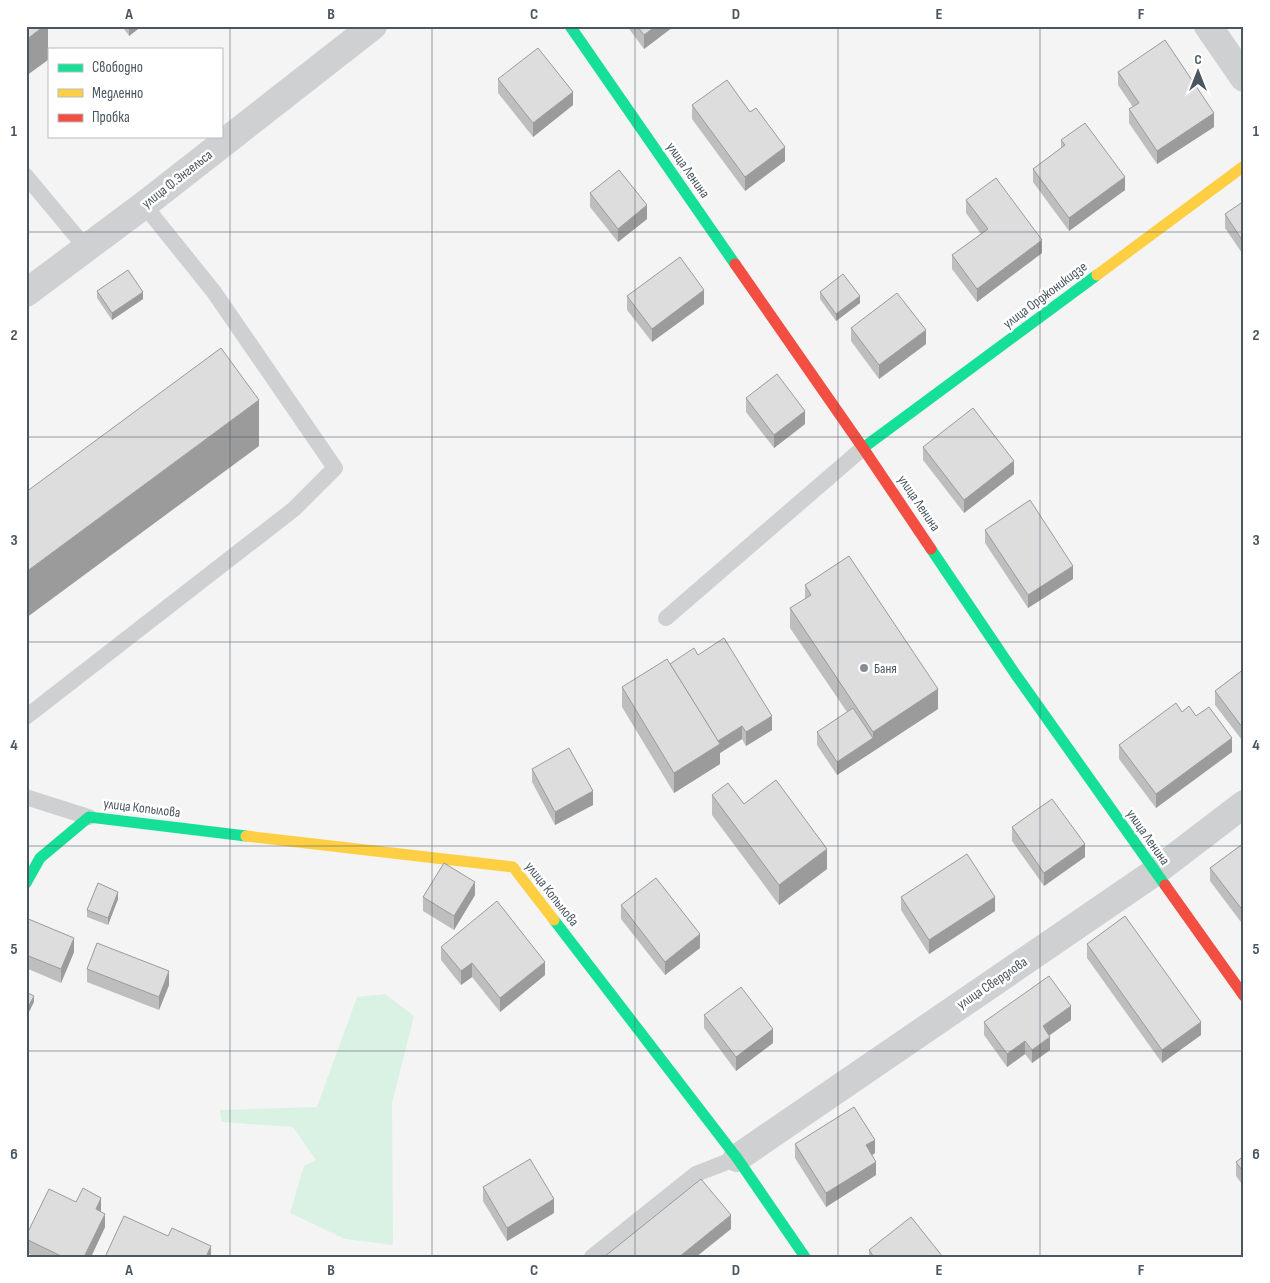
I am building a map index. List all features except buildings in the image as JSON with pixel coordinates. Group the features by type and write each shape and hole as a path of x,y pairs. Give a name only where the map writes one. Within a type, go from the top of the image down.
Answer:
{"street":[{"name":"улица Ф.Энгельса","path":"26,293 144,205 373,26"},
{"name":"улица Ленина","path":"570,26 863,448 1016,675 1154,872 1244,996"},
{"path":"1208,26 1244,78"},
{"name":"улица Орджоникидзе","path":"863,448 1244,166"},
{"name":"улица Свердлова","path":"737,1158 1154,872 1244,804"},
{"path":"26,883 40,858 88,817"},
{"name":"улица Копылова","path":"88,817 513,867 737,1158 805,1257"}],"lane":[{"path":"26,176 86,248"},
{"path":"26,717 294,509 335,468 214,292 144,205"},
{"path":"666,618 863,448"},
{"path":"26,797 88,817"},
{"path":"592,1257 696,1174 737,1158"}],"green space":[{"path":"385,994 414,1016 392,1103 393,1245 345,1239 290,1213 304,1166 316,1160 293,1127 222,1122 220,1110 317,1107 357,997"}],"traffic: fast":[{"path":"570,26 735,264"},
{"path":"863,448 1097,275"},
{"path":"931,549 1016,675 1165,885"},
{"path":"26,883 40,858 89,817 246,836"},
{"path":"554,920 737,1158 805,1257"}],"traffic: slow":[{"path":"1097,275 1244,166"},
{"path":"246,836 513,867 554,920"}],"traffic: jam":[{"path":"735,264 931,549"},
{"path":"1165,885 1244,996"}],"place":[{"name":"Баня","path":"864,668"}]}
